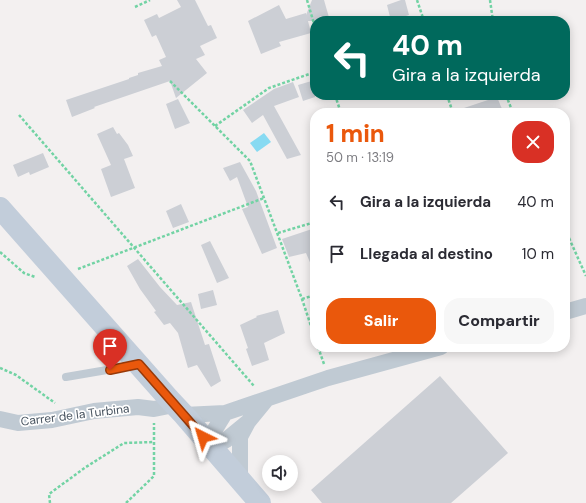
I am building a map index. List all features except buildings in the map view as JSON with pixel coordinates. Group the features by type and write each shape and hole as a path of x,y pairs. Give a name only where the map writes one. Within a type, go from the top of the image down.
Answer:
{"street":[{"path":"0,208 139,364 171,409 212,448 260,503"},
{"path":"570,311 586,306"},
{"name":"Carrer de la Turbina","path":"0,419 18,423 52,420 71,415 138,407 224,413 328,378 423,352"},
{"path":"240,479 240,437 248,422 266,400"},
{"path":"212,448 214,431 224,413"},
{"path":"212,448 226,440 248,422"}],"lane":[{"path":"66,377 139,364"}],"path":[{"path":"135,7 150,0"},
{"path":"307,0 312,16"},
{"path":"417,0 422,16"},
{"path":"490,0 492,16"},
{"path":"215,126 269,88 310,74"},
{"path":"170,81 250,161 278,233 310,323"},
{"path":"19,115 266,400"},
{"path":"60,276 264,198"},
{"path":"278,233 310,223"},
{"path":"570,240 586,276"},
{"path":"302,299 310,297"},
{"path":"0,368 16,375 71,415"},
{"path":"126,503 154,476 154,442 171,409"},
{"path":"50,503 49,494 86,467 124,443 154,442"}],"water":[{"path":"264,133 271,142 257,152 250,143"}],"route":[{"path":"110,370 139,364 203,437"}]}
